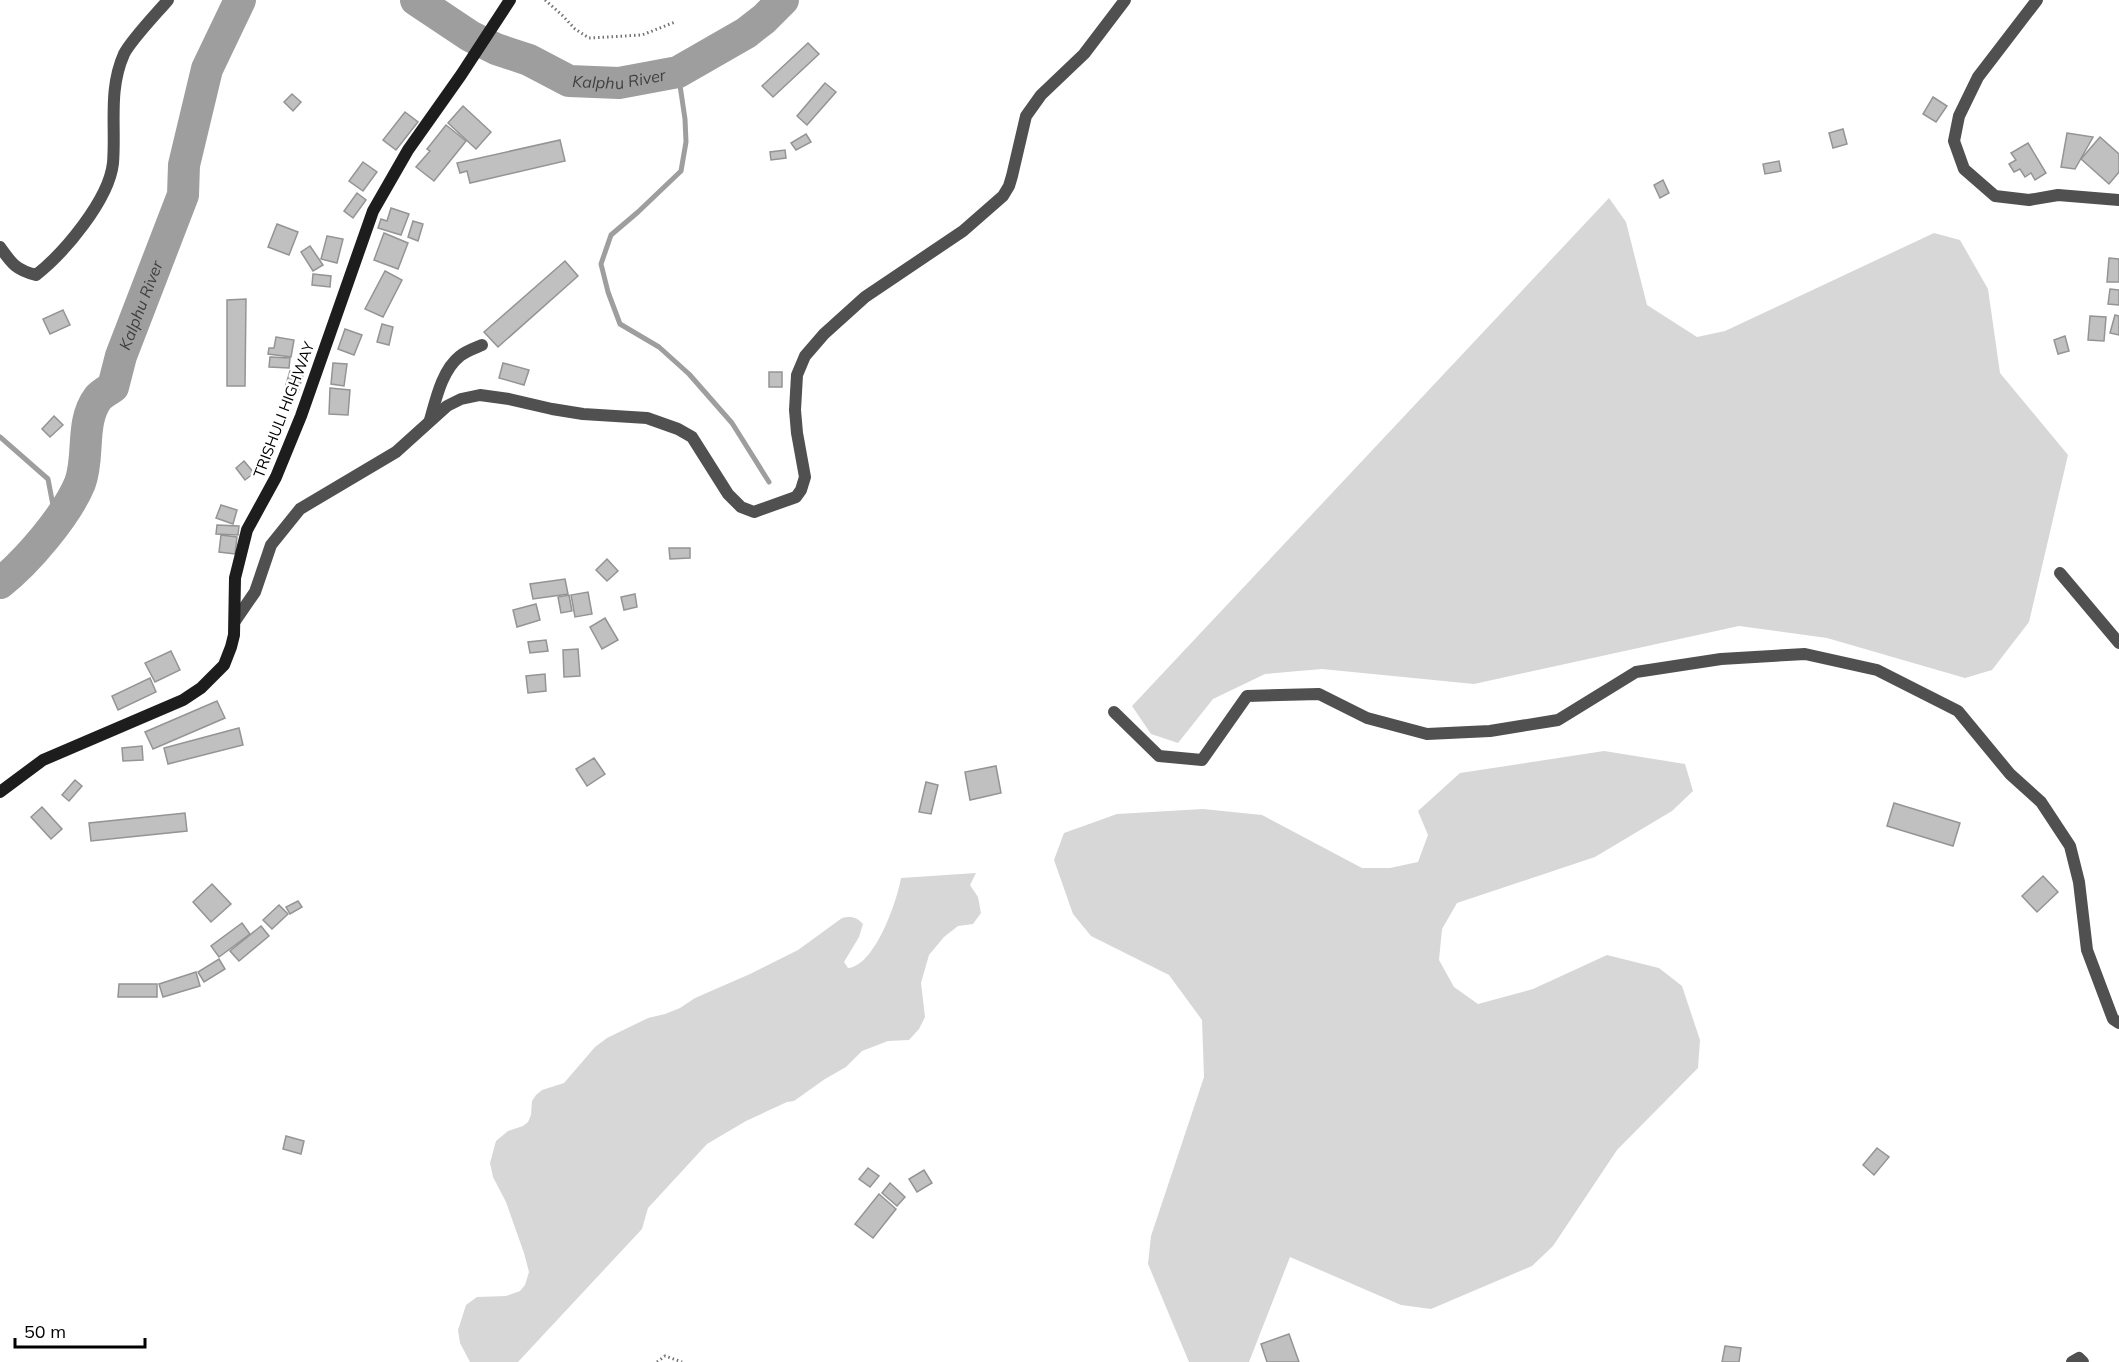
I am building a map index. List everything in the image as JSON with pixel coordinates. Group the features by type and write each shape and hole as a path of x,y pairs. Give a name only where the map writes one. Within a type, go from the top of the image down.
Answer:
{"street":[{"path":"0,247 11,263 21,271 36,275 65,247 103,197 113,164 112,128 116,78 125,52 168,0"},
{"path":"235,621 255,592 271,545 300,508 396,452 447,406 461,399 480,395 583,414 647,418 678,429 692,437 728,494 741,507 754,512 796,497 805,477 795,410 797,375 805,356 824,334 866,297 963,231 1003,196 1010,186 1026,116 1041,95 1084,54 1125,0"},
{"path":"2037,0 1978,77 1959,116 1954,141 1964,169 1995,196 2028,200 2058,195 2119,200"},
{"name":"TRISHULI HIGHWAY","path":"0,792 43,759 167,707 201,688 224,665 234,635 233,593 247,530 276,477 301,416 373,211 408,150 509,1"},
{"path":"430,420 443,380 452,365 461,355 482,345"},
{"path":"2060,573 2119,643"},
{"path":"1114,712 1159,756 1202,760 1247,696 1319,694 1367,718 1427,734 1490,731 1558,720 1636,672 1721,658 1805,654 1878,670 1958,711 2010,774 2041,802 2070,846 2079,882 2087,950 2113,1018 2119,1023"},
{"path":"2072,1362 2079,1358 2083,1362"}],"path":[{"path":"545,0 575,29 589,38 642,34 675,22"},
{"path":"657,1362 665,1356 682,1362"}],"shaded area":[{"path":"1609,198 1626,222 1647,305 1697,337 1725,331 1934,233 1960,240 1988,289 2000,373 2068,455 2029,622 1992,670 1965,678 1827,638 1739,626 1474,684 1322,669 1265,674 1213,699 1178,743 1151,734 1132,706"},
{"path":"1604,751 1685,764 1693,791 1672,811 1595,857 1457,903 1442,929 1439,960 1454,987 1478,1004 1533,989 1607,955 1659,968 1682,986 1700,1040 1698,1068 1617,1150 1553,1246 1532,1266 1431,1309 1401,1305 1290,1257 1249,1362 1189,1362 1148,1264 1151,1236 1204,1077 1202,1020 1169,975 1091,936 1073,914 1054,860 1064,833 1117,814 1203,809 1262,815 1362,868 1390,868 1418,862 1428,835 1418,811 1460,773"},
{"path":"976,873 970,885 978,897 981,913 973,924 958,926 944,937 929,955 921,983 925,1017 919,1029 909,1040 888,1041 862,1051 846,1067 794,1101 746,1121 707,1144 648,1208 642,1229 518,1362 470,1362 460,1343 458,1330 466,1305 477,1297 506,1296 520,1291 525,1285 529,1272 506,1202 493,1177 490,1163 496,1141 508,1131 528,1122 532,1101 536,1095 542,1090 564,1083 595,1047 607,1038 648,1018 680,1008 695,998 798,950 842,918 854,918 863,924 859,937 844,962 848,968 858,965 876,945 883,931 890,916 901,878"}],"building":[{"path":"808,43 819,54 773,97 762,86"},
{"path":"825,83 836,92 807,125 797,116"},
{"path":"292,94 301,102 293,111 284,102"},
{"path":"1933,97 1947,106 1936,122 1923,114"},
{"path":"463,106 491,132 476,149 448,123"},
{"path":"405,112 418,122 396,150 383,140"},
{"path":"446,125 466,141 434,181 416,167 430,151 427,149"},
{"path":"1843,129 1847,144 1833,148 1829,133"},
{"path":"2067,133 2093,137 2075,169 2061,167"},
{"path":"806,134 811,142 796,150 791,143"},
{"path":"2100,137 2119,154 2119,172 2109,184 2081,159"},
{"path":"560,140 565,161 470,183 467,171 460,173 457,163"},
{"path":"2028,143 2046,173 2035,180 2031,173 2025,177 2020,169 2014,172 2009,164 2016,160 2011,153"},
{"path":"785,150 786,158 771,160 770,152"},
{"path":"1779,161 1781,171 1765,174 1763,164"},
{"path":"363,162 377,172 363,191 349,181"},
{"path":"1663,180 1669,193 1660,198 1654,185"},
{"path":"357,193 366,200 353,218 344,211"},
{"path":"391,208 409,214 401,235 378,228 381,219 387,221"},
{"path":"413,221 423,224 418,241 408,237"},
{"path":"277,224 298,232 289,255 268,247"},
{"path":"384,233 408,243 398,269 374,260"},
{"path":"327,236 343,239 337,263 321,259"},
{"path":"310,246 323,265 313,271 301,252"},
{"path":"2109,258 2119,259 2119,282 2107,282"},
{"path":"565,261 578,276 498,347 484,332"},
{"path":"385,271 402,280 383,317 365,309"},
{"path":"313,274 331,276 330,287 312,285"},
{"path":"2110,289 2119,290 2119,305 2108,304"},
{"path":"246,299 245,386 227,386 227,300"},
{"path":"63,310 70,325 50,334 43,319"},
{"path":"2115,315 2119,316 2119,335 2110,333"},
{"path":"2090,316 2106,317 2104,341 2088,340"},
{"path":"382,324 393,327 389,345 377,342"},
{"path":"345,329 362,335 354,355 338,349"},
{"path":"2065,336 2069,351 2058,354 2054,340"},
{"path":"276,337 294,340 291,357 268,354 269,348 274,348"},
{"path":"270,357 290,358 289,368 269,367"},
{"path":"333,363 347,364 344,386 331,384"},
{"path":"503,363 529,370 524,385 499,378"},
{"path":"290,371 303,375 298,392 285,388"},
{"path":"769,372 782,372 782,387 769,387"},
{"path":"330,388 350,390 348,415 329,414"},
{"path":"54,416 63,425 50,437 42,429"},
{"path":"244,461 254,473 245,480 236,468"},
{"path":"221,505 237,510 233,524 216,518"},
{"path":"217,525 239,526 238,535 216,534"},
{"path":"221,535 237,537 235,554 219,552"},
{"path":"669,548 690,548 690,558 670,559"},
{"path":"607,559 618,571 607,581 596,570"},
{"path":"565,579 568,594 533,599 530,584"},
{"path":"588,592 592,614 575,617 571,595"},
{"path":"635,594 637,607 624,610 621,597"},
{"path":"569,595 572,611 561,613 558,597"},
{"path":"536,604 540,620 517,627 513,610"},
{"path":"605,618 618,640 602,649 590,627"},
{"path":"546,640 548,651 530,653 528,642"},
{"path":"578,649 580,676 564,677 563,650"},
{"path":"171,651 180,670 155,682 145,663"},
{"path":"545,674 546,691 528,693 526,676"},
{"path":"150,678 156,692 118,710 112,696"},
{"path":"217,701 225,718 153,749 145,732"},
{"path":"239,728 243,745 168,764 164,748"},
{"path":"142,746 143,760 123,761 122,748"},
{"path":"594,758 605,774 587,786 576,769"},
{"path":"996,766 1001,793 970,800 965,772"},
{"path":"75,780 82,786 69,801 62,795"},
{"path":"926,782 938,785 931,814 919,812"},
{"path":"1894,803 1960,823 1953,846 1887,826"},
{"path":"42,807 62,829 51,839 31,817"},
{"path":"185,813 187,831 91,841 89,823"},
{"path":"2043,876 2058,892 2037,912 2022,896"},
{"path":"212,884 231,904 211,922 193,902"},
{"path":"298,901 302,907 290,914 286,907"},
{"path":"279,905 288,914 272,929 263,920"},
{"path":"242,923 250,934 219,957 211,946"},
{"path":"261,926 269,936 239,961 230,951"},
{"path":"219,959 225,969 204,982 198,972"},
{"path":"196,972 200,986 163,997 159,984"},
{"path":"119,984 157,984 157,997 118,997"},
{"path":"286,1136 304,1141 301,1154 283,1149"},
{"path":"1877,1148 1889,1157 1874,1175 1863,1165"},
{"path":"868,1168 879,1176 870,1187 859,1179"},
{"path":"924,1170 932,1183 917,1192 909,1179"},
{"path":"890,1183 905,1197 897,1206 882,1193"},
{"path":"879,1194 896,1209 873,1238 855,1224"},
{"path":"1289,1334 1299,1362 1267,1362 1261,1344"},
{"path":"1725,1346 1741,1348 1739,1362 1722,1362"}],"waterway":[{"name":"Kalphu River","path":"0,583 45,537 66,509 80,483 92,407 103,393 113,387 121,356 183,195 184,165 207,69 240,0"},
{"name":"Kalphu River","path":"416,0 470,36 496,49 529,60 569,81 619,83 678,72 746,33 783,0"},
{"path":"678,72 686,142 681,171 611,235 601,264 620,324 659,347 689,374 732,423 769,482"},
{"path":"0,437 48,479 56,521"}]}
